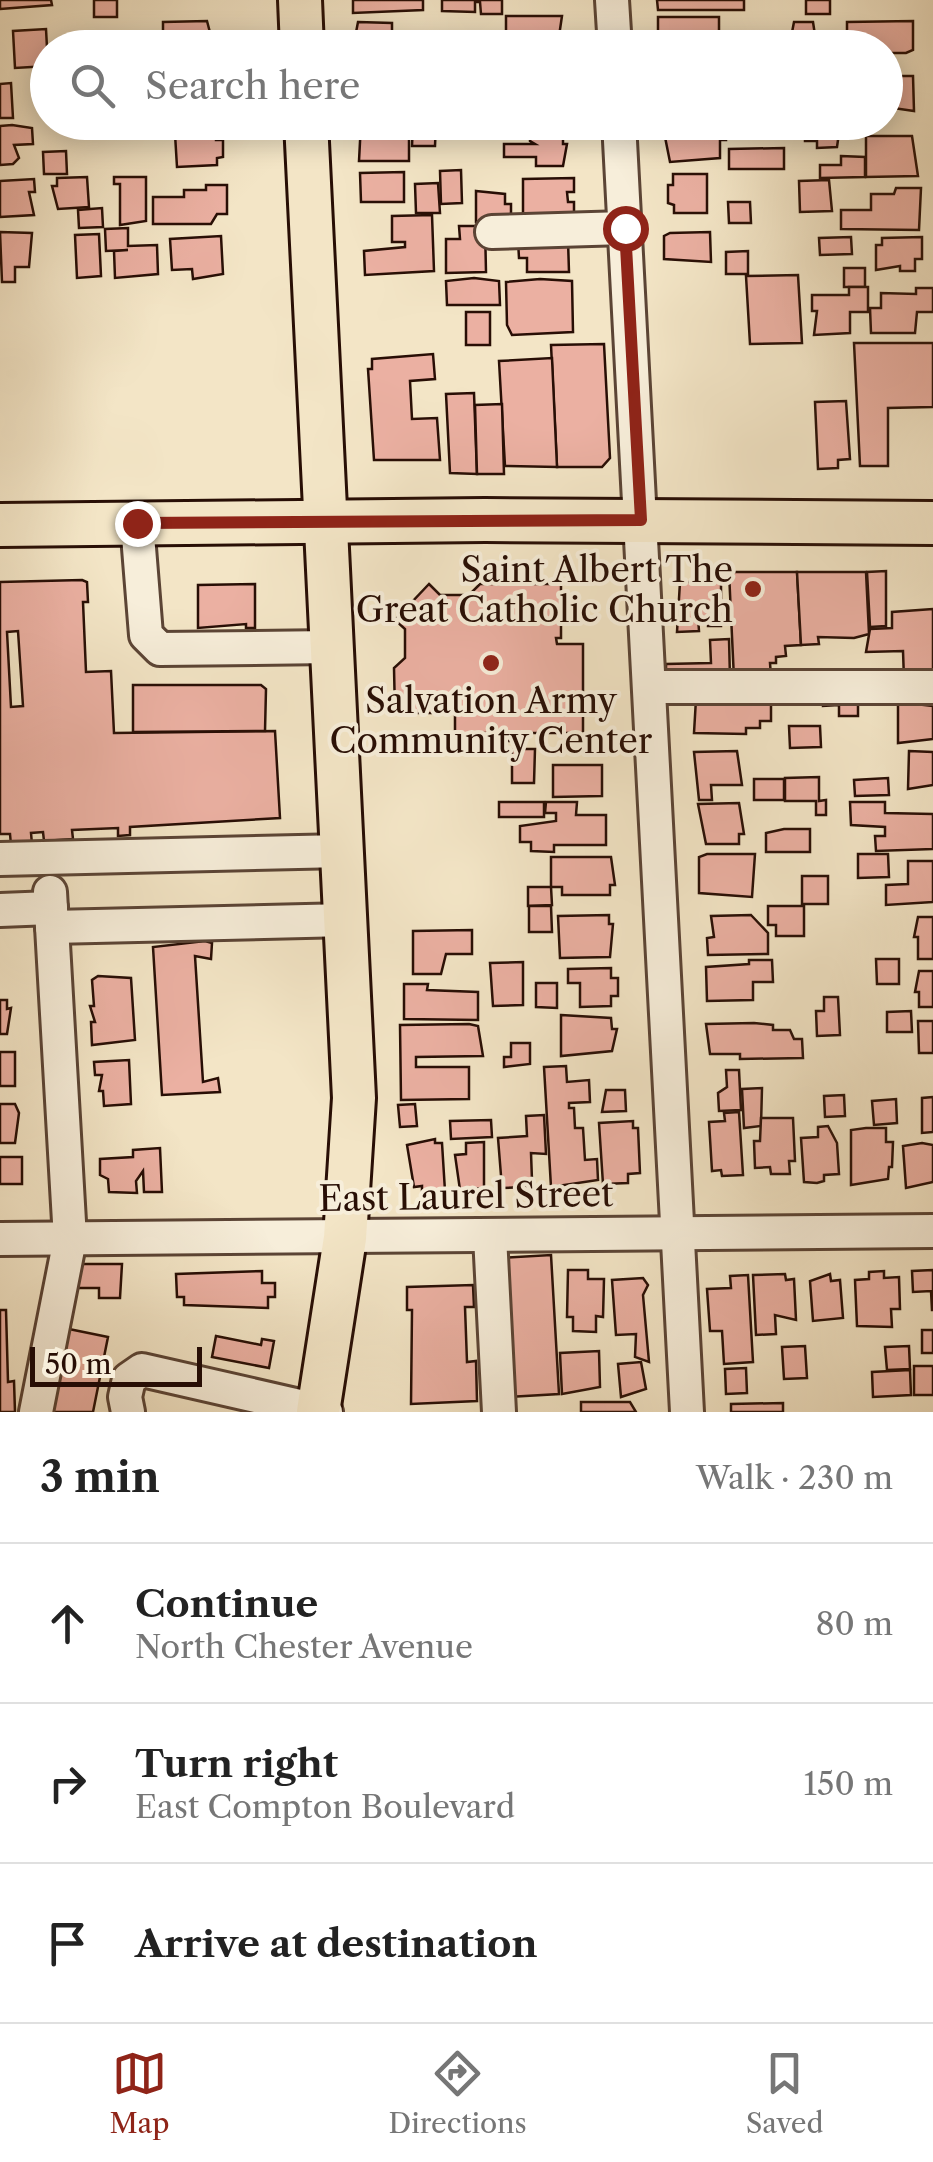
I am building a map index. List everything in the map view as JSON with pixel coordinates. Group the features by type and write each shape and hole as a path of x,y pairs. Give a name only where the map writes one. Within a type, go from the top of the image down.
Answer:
{"main road":[{"path":"300,0 301,30"},
{"path":"307,140 354,1098 345,1238 321,1411"},
{"path":"0,525 326,520 933,523"}],"street":[{"path":"612,0 614,30"},
{"path":"620,140 687,1412"},
{"path":"492,232 625,228"},
{"path":"137,523 146,635 160,649 332,647"},
{"path":"649,686 933,686"},
{"path":"0,859 343,851"},
{"path":"36,1412 70,1240 51,909"},
{"path":"0,910 348,920"},
{"name":"East Laurel Street","path":"0,1239 933,1231"},
{"path":"490,1236 498,1412"},
{"path":"128,1412 125,1397 129,1379 142,1370 321,1411"}],"building":[{"path":"0,0 51,0 52,5 0,9"},
{"path":"94,0 117,0 117,17 94,17"},
{"path":"353,0 423,0 423,10 353,13"},
{"path":"442,0 502,0 502,14 481,14 480,2 475,2 475,12 442,11"},
{"path":"657,0 744,0 744,10 658,10"},
{"path":"806,0 830,0 830,14 806,14"},
{"path":"506,16 562,16 560,30 506,30"},
{"path":"658,17 719,17 719,30 658,30"},
{"path":"207,21 209,30 163,30 163,22"},
{"path":"913,21 913,50 903,53 903,30 847,30 847,22"},
{"path":"358,22 392,23 392,30 356,30"},
{"path":"794,22 813,22 814,30 792,30"},
{"path":"46,29 30,30 30,67 15,68 13,31"},
{"path":"903,76 913,76 914,111 903,109"},
{"path":"11,83 13,118 0,118 0,84"},
{"path":"0,126 30,128 33,144 14,145 19,158 13,164 0,165"},
{"path":"903,136 912,136 918,176 866,177 866,140 903,140"},
{"path":"175,140 223,140 223,157 217,158 217,165 177,167"},
{"path":"360,140 409,140 409,161 359,161"},
{"path":"412,140 435,140 435,146 412,146"},
{"path":"563,140 567,144 563,166 536,166 536,157 504,157 504,144 535,144 530,141"},
{"path":"666,140 720,140 720,158 670,162"},
{"path":"838,140 837,147 817,148 817,141 805,141"},
{"path":"784,148 784,169 729,169 729,149"},
{"path":"66,151 67,174 44,174 43,152"},
{"path":"841,156 865,157 865,177 820,178 820,165 841,165"},
{"path":"461,170 462,203 441,204 440,171"},
{"path":"404,172 404,202 361,202 360,173"},
{"path":"673,174 707,174 707,213 674,213 674,205 668,203 668,185 673,185"},
{"path":"87,177 89,207 58,209 52,186 57,186 57,178"},
{"path":"114,177 146,177 146,221 120,225 120,184 114,184"},
{"path":"574,178 574,192 567,192 568,202 574,202 574,216 523,217 523,179"},
{"path":"34,179 35,192 29,192 34,215 0,217 0,181"},
{"path":"829,180 832,211 800,212 799,181"},
{"path":"438,183 440,213 416,213 415,184"},
{"path":"206,185 227,185 227,214 217,214 211,224 153,224 153,197 184,197 184,190 206,190"},
{"path":"896,188 921,188 919,230 841,229 841,210 871,210 871,194 894,194"},
{"path":"476,191 505,194 505,204 511,204 511,219 476,222"},
{"path":"728,202 750,202 751,223 729,223"},
{"path":"102,208 103,227 79,228 78,210"},
{"path":"432,215 434,271 365,275 364,251 405,247 405,242 392,242 392,216"},
{"path":"459,226 485,226 486,272 446,273 446,239 460,239"},
{"path":"128,228 128,246 157,245 158,274 115,278 114,251 128,250 106,251 105,229"},
{"path":"0,232 32,233 29,267 15,267 15,282 2,282"},
{"path":"710,232 711,262 664,259 664,236"},
{"path":"99,234 101,276 77,278 75,235"},
{"path":"221,236 223,274 193,279 192,269 172,270 170,239"},
{"path":"851,237 852,254 820,255 819,238"},
{"path":"922,237 922,259 915,259 915,271 900,271 900,266 876,270 876,245 882,245 882,238"},
{"path":"568,240 569,272 527,272 527,258 519,258 518,241"},
{"path":"748,251 748,274 726,274 726,252"},
{"path":"844,268 865,268 865,287 844,287"},
{"path":"798,275 802,343 750,344 746,276"},
{"path":"446,281 499,281 500,305 447,305"},
{"path":"572,281 573,332 512,335 507,325 506,282"},
{"path":"849,287 868,287 868,312 850,312 850,333 814,335 817,311 812,311 812,295 849,295"},
{"path":"916,288 933,288 933,312 917,312 915,333 871,333 870,308 881,308 881,293 916,294"},
{"path":"466,312 490,312 490,345 466,345"},
{"path":"854,343 933,343 933,407 888,408 888,466 860,466"},
{"path":"604,344 610,458 602,467 557,467 551,345"},
{"path":"433,354 435,379 410,381 412,419 437,418 440,460 374,460 368,369 372,369 372,359"},
{"path":"552,358 557,467 505,466 499,361"},
{"path":"474,393 477,474 450,473 446,394"},
{"path":"846,401 850,459 838,460 838,468 818,469 815,402"},
{"path":"502,404 504,474 477,474 475,405"},
{"path":"886,571 886,626 870,627 867,572"},
{"path":"729,572 797,572 801,645 785,646 786,656 776,657 776,663 770,663 771,676 734,679"},
{"path":"797,572 866,572 869,634 854,638 818,637 819,644 801,645"},
{"path":"697,576 721,576 721,626 708,626 708,617 698,617 699,631 677,632 680,582 697,582"},
{"path":"0,582 87,582 88,602 83,602 86,672 111,671 114,733 275,731 280,818 130,827 130,835 118,836 118,828 72,830 73,839 44,841 43,832 31,833 32,844 11,845 10,834 0,834","holes":["18,631 23,706 11,707 7,632"]},
{"path":"255,584 255,628 246,628 246,624 198,628 198,585"},
{"name":"Salvation Army Community Center","path":"429,584 440,595 469,595 480,584 561,584 561,638 556,638 557,644 583,644 583,733 520,733 520,741 503,741 503,733 476,733 476,743 455,744 455,709 448,709 448,713 395,713 394,668 405,658 405,629 395,620"},
{"path":"933,609 933,678 904,679 903,651 866,652 870,629 892,628 892,612"},
{"path":"729,639 730,678 666,680 666,664 711,663 710,640"},
{"path":"133,685 261,685 266,689 265,731 133,732"},
{"path":"823,695 858,695 858,716 839,716 839,705 823,706"},
{"path":"696,699 771,699 771,721 760,721 760,728 746,728 746,734 694,733"},
{"path":"898,702 933,706 933,739 898,743"},
{"path":"789,726 820,726 821,747 790,748"},
{"path":"512,749 535,749 534,783 512,783"},
{"path":"737,751 742,785 711,785 712,800 699,800 694,752"},
{"path":"909,751 933,752 933,785 908,789"},
{"path":"553,765 602,765 602,796 553,797"},
{"path":"819,777 819,801 826,800 826,815 816,815 816,801 785,801 785,778"},
{"path":"888,778 889,795 855,796 854,780"},
{"path":"754,779 784,779 784,800 754,800"},
{"path":"499,802 544,802 544,817 499,817"},
{"path":"546,802 577,802 576,815 606,815 606,845 554,845 554,852 531,851 531,842 520,842 520,826 556,821 556,813 545,813"},
{"path":"850,802 885,802 885,813 933,814 933,849 876,851 875,836 885,836 885,827 851,825"},
{"path":"739,803 744,834 739,834 739,844 706,844 698,804"},
{"path":"810,829 810,852 766,852 766,833"},
{"path":"755,854 752,897 699,893 699,857"},
{"path":"858,854 888,854 889,877 858,878"},
{"path":"551,857 611,857 615,885 610,885 610,895 562,895 562,887 551,887"},
{"path":"908,861 933,861 933,902 886,905 886,885 908,884"},
{"path":"802,876 828,876 828,904 802,904"},
{"path":"528,887 551,887 552,905 528,906"},
{"path":"529,906 551,906 552,932 529,932"},
{"path":"768,906 804,906 804,936 776,936 776,925 768,925"},
{"path":"609,915 609,924 613,924 610,957 560,958 558,916"},
{"path":"751,915 768,933 768,954 708,955 707,938 714,937 711,916"},
{"path":"918,917 933,917 933,959 918,959 918,937 914,937"},
{"path":"472,930 472,954 446,954 441,974 413,974 413,931"},
{"path":"212,943 211,959 195,956 203,1082 218,1078 220,1092 162,1095 153,947"},
{"path":"876,959 899,959 899,984 877,984"},
{"path":"749,960 772,960 773,982 753,982 753,1000 707,1001 706,967 749,964"},
{"path":"523,962 523,1005 493,1006 490,963"},
{"path":"611,968 611,978 618,978 618,996 611,996 611,1006 580,1007 580,983 568,983 568,969"},
{"path":"919,971 933,971 933,1007 919,1007 919,992 915,992"},
{"path":"98,976 131,978 135,1040 92,1045 92,980"},
{"path":"536,983 557,983 557,1008 536,1007"},
{"path":"404,984 428,984 427,990 478,992 478,1020 404,1019"},
{"path":"824,997 838,997 840,1035 817,1036 816,1011 824,1011"},
{"path":"0,1000 7,1000 7,1009 11,1008 7,1034 0,1034"},
{"path":"911,1011 912,1032 887,1032 887,1012"},
{"path":"561,1015 611,1018 612,1029 617,1029 612,1051 561,1056"},
{"path":"918,1021 933,1021 933,1053 919,1053"},
{"path":"706,1024 773,1025 773,1030 790,1030 794,1039 802,1039 803,1058 740,1059 740,1054 710,1054"},
{"path":"400,1025 478,1026 483,1056 416,1057 416,1067 469,1067 469,1099 401,1100"},
{"path":"511,1043 530,1043 530,1064 504,1067 504,1057 511,1057"},
{"path":"0,1052 15,1052 15,1086 0,1086"},
{"path":"129,1060 131,1104 104,1106 103,1091 99,1091 102,1075 95,1075 94,1062"},
{"path":"566,1066 567,1082 589,1080 590,1102 569,1103 569,1108 574,1108 575,1128 583,1128 585,1160 597,1159 598,1180 551,1187 544,1067"},
{"path":"726,1070 739,1070 741,1110 719,1111 718,1093 727,1087"},
{"path":"762,1088 761,1126 744,1128 742,1089"},
{"path":"606,1090 625,1090 626,1111 602,1112"},
{"path":"844,1095 845,1116 825,1117 824,1096"},
{"path":"933,1097 933,1132 922,1133 922,1098"},
{"path":"896,1099 897,1123 874,1125 872,1101"},
{"path":"0,1104 15,1104 19,1113 15,1143 0,1143"},
{"path":"415,1104 417,1126 400,1127 398,1105"},
{"path":"739,1112 743,1175 722,1176 721,1170 712,1171 709,1122 725,1121 724,1113"},
{"path":"544,1115 546,1154 531,1153 532,1180 525,1180 526,1187 502,1188 498,1138 527,1136 526,1116"},
{"path":"761,1118 793,1118 795,1161 789,1161 790,1174 771,1174 770,1167 755,1168 754,1141 760,1141"},
{"path":"491,1120 492,1137 451,1139 450,1121"},
{"path":"633,1121 633,1128 638,1128 640,1173 628,1174 628,1183 603,1184 599,1123"},
{"path":"828,1126 837,1143 839,1174 824,1175 824,1181 817,1183 804,1182 801,1138 818,1137 818,1127"},
{"path":"886,1128 886,1142 893,1142 892,1167 888,1179 851,1185 851,1130"},
{"path":"435,1139 435,1143 442,1143 445,1191 422,1192 422,1186 414,1187 407,1145"},
{"path":"484,1142 484,1188 460,1190 455,1155 466,1154 466,1143"},
{"path":"933,1145 933,1182 906,1188 903,1146"},
{"path":"160,1148 162,1192 144,1192 143,1171 136,1181 137,1193 109,1192 108,1179 100,1175 100,1159 133,1157 133,1150"},
{"path":"0,1157 22,1157 22,1184 0,1184"},
{"path":"551,1255 559,1394 508,1397 500,1258"},
{"path":"77,1264 122,1264 120,1298 99,1298 99,1288 77,1288"},
{"path":"568,1270 588,1270 588,1279 604,1279 603,1317 596,1316 596,1332 573,1331 573,1317 567,1317"},
{"path":"933,1270 932,1310 931,1291 913,1292 912,1271"},
{"path":"262,1271 262,1283 275,1283 275,1297 268,1297 268,1308 184,1305 184,1297 177,1297 176,1274"},
{"path":"884,1271 884,1278 899,1277 900,1309 891,1309 892,1327 857,1326 855,1280 869,1279 869,1272"},
{"path":"785,1274 786,1280 794,1279 796,1320 775,1315 776,1334 756,1335 753,1275"},
{"path":"830,1274 831,1281 840,1280 843,1318 813,1321 810,1281"},
{"path":"748,1275 753,1362 724,1364 722,1331 710,1331 707,1289 731,1288 730,1276"},
{"path":"643,1278 648,1285 643,1295 649,1362 635,1357 636,1334 616,1335 612,1280"},
{"path":"473,1285 474,1307 465,1307 467,1362 476,1361 477,1401 411,1404 412,1310 407,1310 407,1287"},
{"path":"0,1310 6,1310 8,1382 14,1381 15,1412 0,1412"},
{"path":"64,1328 108,1337 93,1412 47,1412"},
{"path":"922,1330 933,1330 933,1353 922,1353"},
{"path":"216,1336 261,1345 262,1339 274,1341 269,1368 212,1357"},
{"path":"805,1346 807,1378 784,1379 782,1347"},
{"path":"909,1346 910,1369 887,1370 885,1347"},
{"path":"599,1351 600,1387 562,1394 560,1353"},
{"path":"641,1362 646,1389 621,1397 618,1364"},
{"path":"914,1366 933,1366 933,1395 914,1395"},
{"path":"746,1368 747,1393 726,1394 725,1369"},
{"path":"910,1370 911,1395 873,1397 872,1372"},
{"path":"581,1402 630,1402 636,1412 581,1412"},
{"path":"783,1403 783,1412 731,1412 731,1404"}],"place":[{"name":"Saint Albert The Great Catholic Church","path":"753,589"},
{"name":"Salvation Army Community Center","path":"491,663"}],"route":[{"path":"137,523 641,520 625,228"}]}
